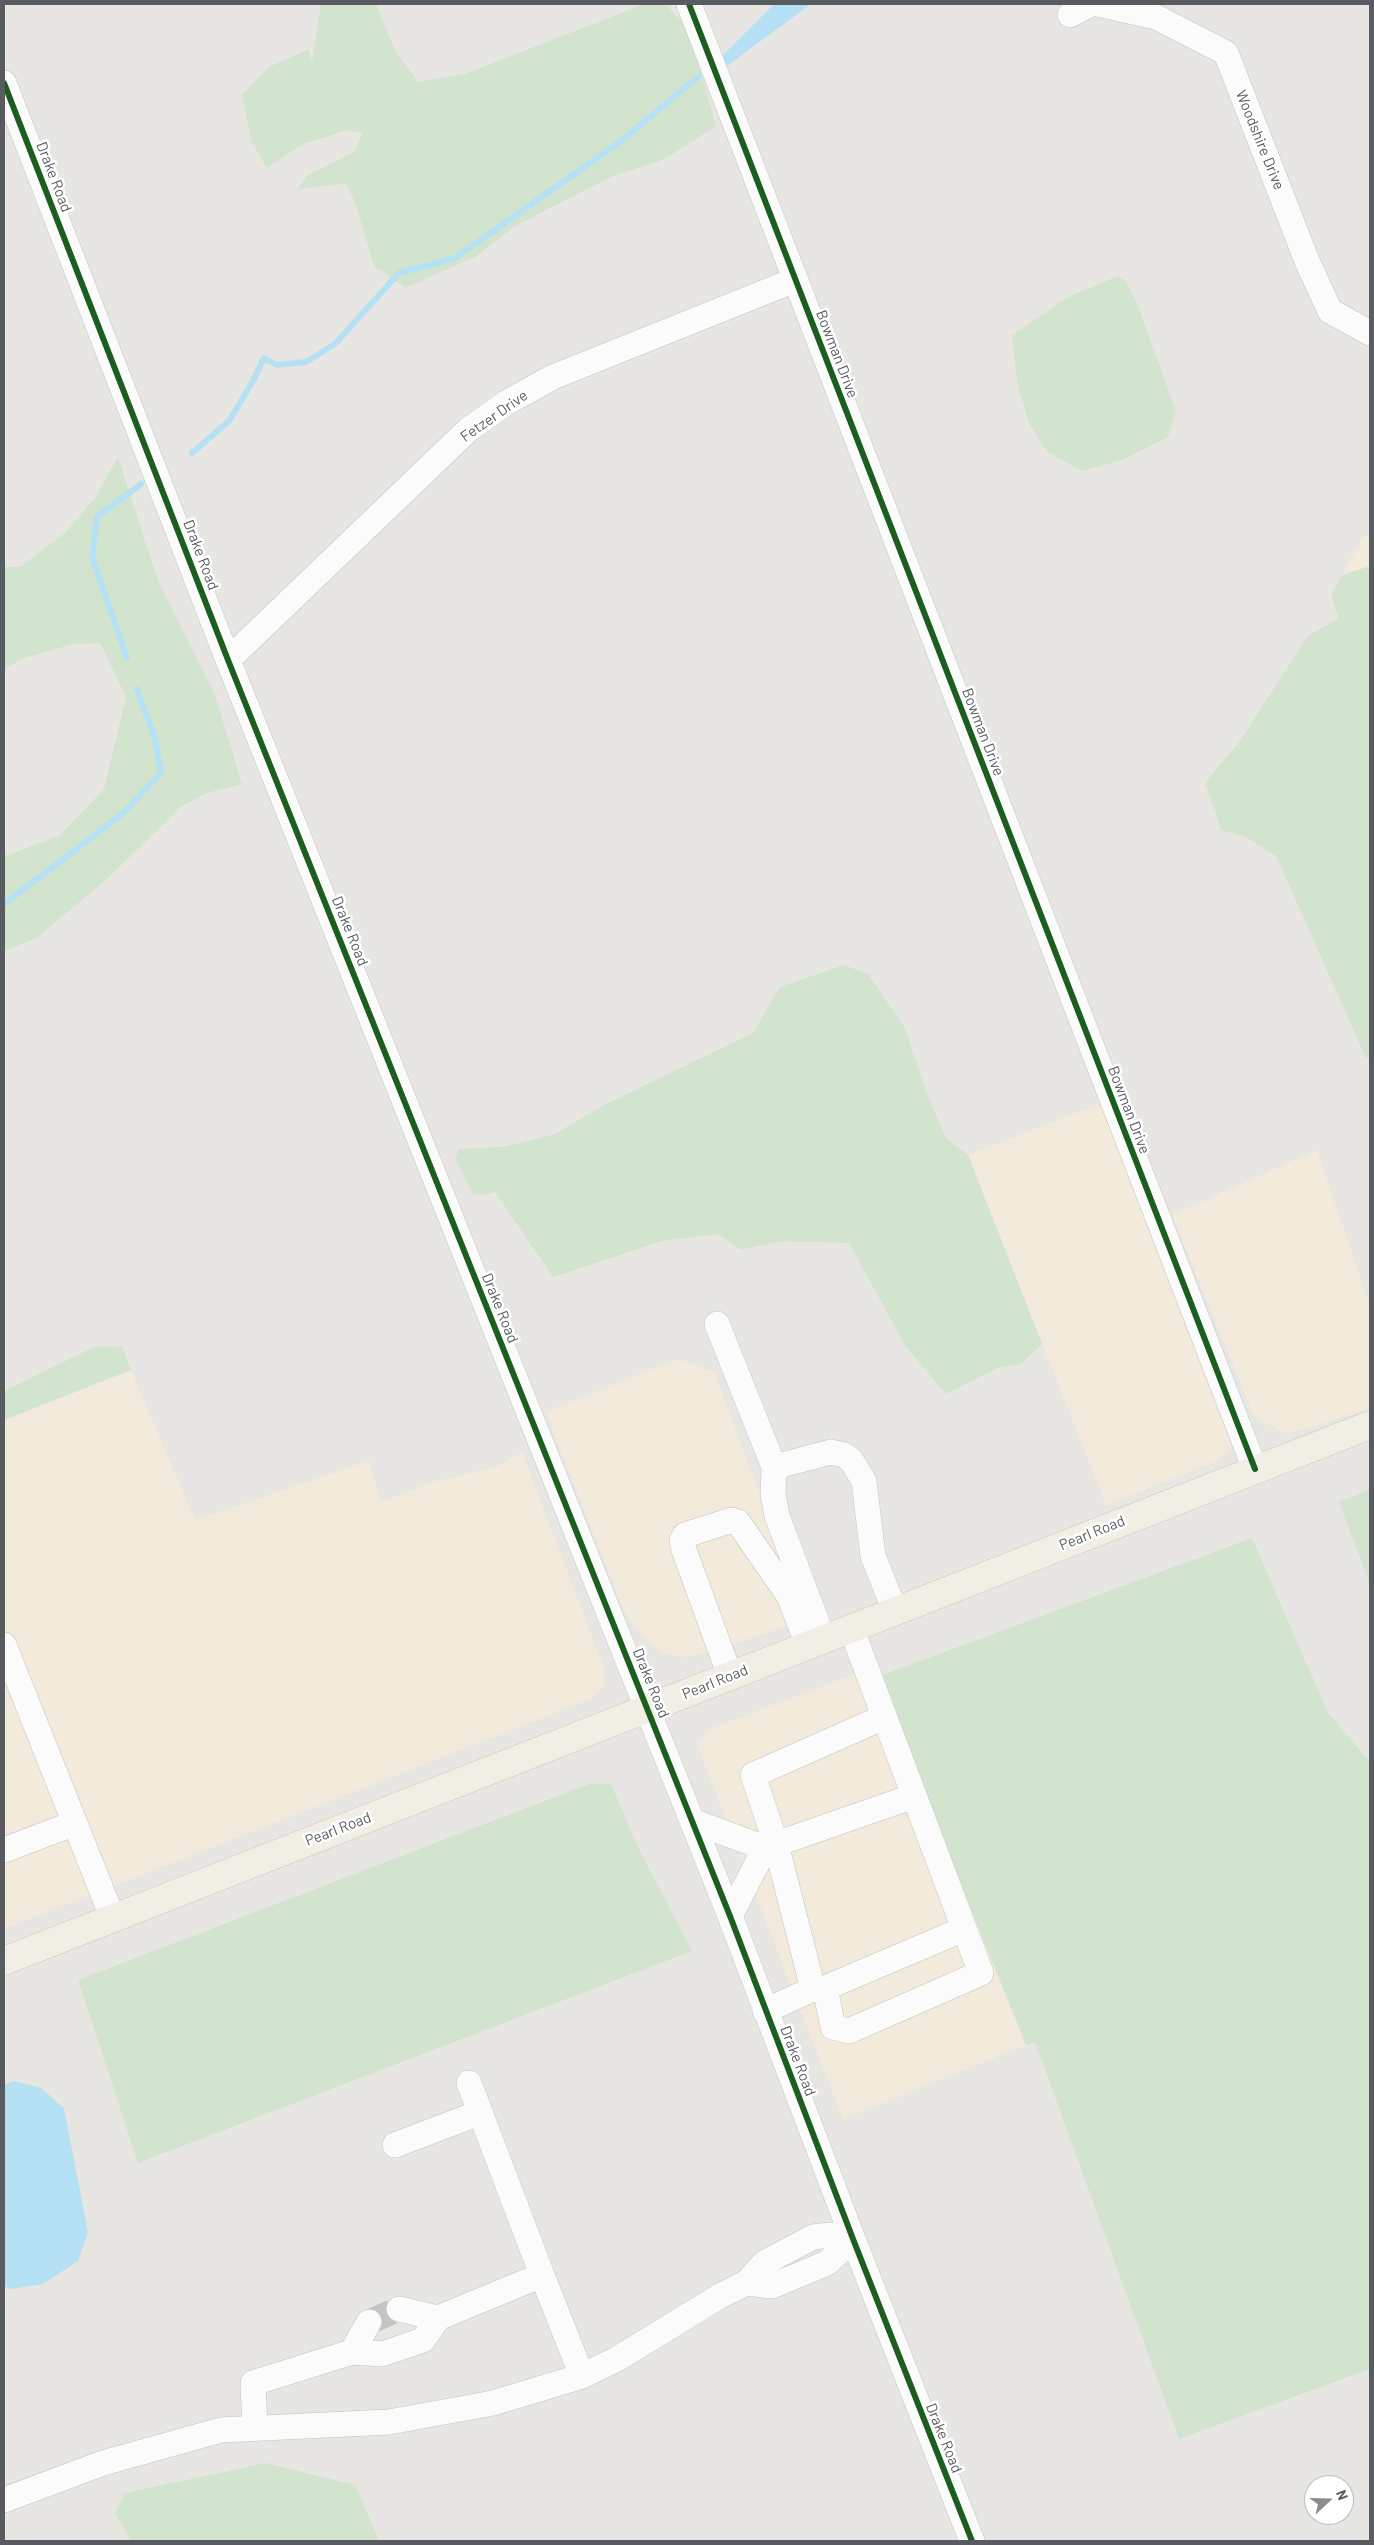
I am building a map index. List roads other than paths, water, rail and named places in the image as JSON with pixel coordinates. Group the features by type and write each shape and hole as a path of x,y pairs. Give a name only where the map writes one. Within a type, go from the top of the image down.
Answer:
{"main road":[{"name":"Pearl Road","path":"4,1961 1370,1425"}],"street":[{"name":"Bowman Drive","path":"689,4 1255,1469"},
{"path":"1070,15 1091,4"},
{"name":"Woodshire Drive","path":"1098,4 1156,16 1226,53 1307,261 1330,310 1370,333"},
{"name":"Drake Road","path":"4,83 228,660 730,1916 852,2239 972,2541"},
{"name":"Fetzer Drive","path":"228,660 468,430 506,403 553,377 795,280"},
{"path":"717,1324 774,1467 773,1494 777,1516 816,1642"},
{"path":"774,1467 831,1452 844,1454 850,1460 864,1481 873,1556 895,1611"},
{"path":"730,1676 682,1545 686,1535 732,1520 738,1522 788,1596 816,1642"},
{"path":"851,1628 981,1973 849,2031 833,2027 771,1846 753,1775 884,1717"},
{"path":"4,1645 113,1919"},
{"path":"692,1821 771,1846 914,1796"},
{"path":"4,1850 75,1823"},
{"path":"730,1916 771,1846"},
{"path":"765,2011 964,1929"},
{"path":"469,2083 582,2376"},
{"path":"395,2145 479,2113"},
{"path":"4,2500 104,2463 221,2430 389,2422 493,2403 582,2376 617,2359 720,2296 746,2283 772,2286 827,2263 852,2239"},
{"path":"255,2427 253,2383 352,2352 382,2354 422,2340 438,2318 542,2275"},
{"path":"398,2309 438,2318"},
{"path":"352,2352 369,2322"}],"water":[{"path":"774,4 811,4 724,68 723,55"},
{"path":"14,2081 41,2088 64,2108 88,2232 78,2261 43,2284 10,2289 4,2286 4,2085"}],"waterway":[{"path":"192,453 229,421 253,381 264,358 276,365 306,362 335,344 399,273 455,258 621,141 699,76"},
{"path":"127,658 92,557 97,517 141,484"},
{"path":"4,904 121,815 161,773 155,739 137,689"}],"tunnel":[{"path":"369,2322 399,2309"}]}
